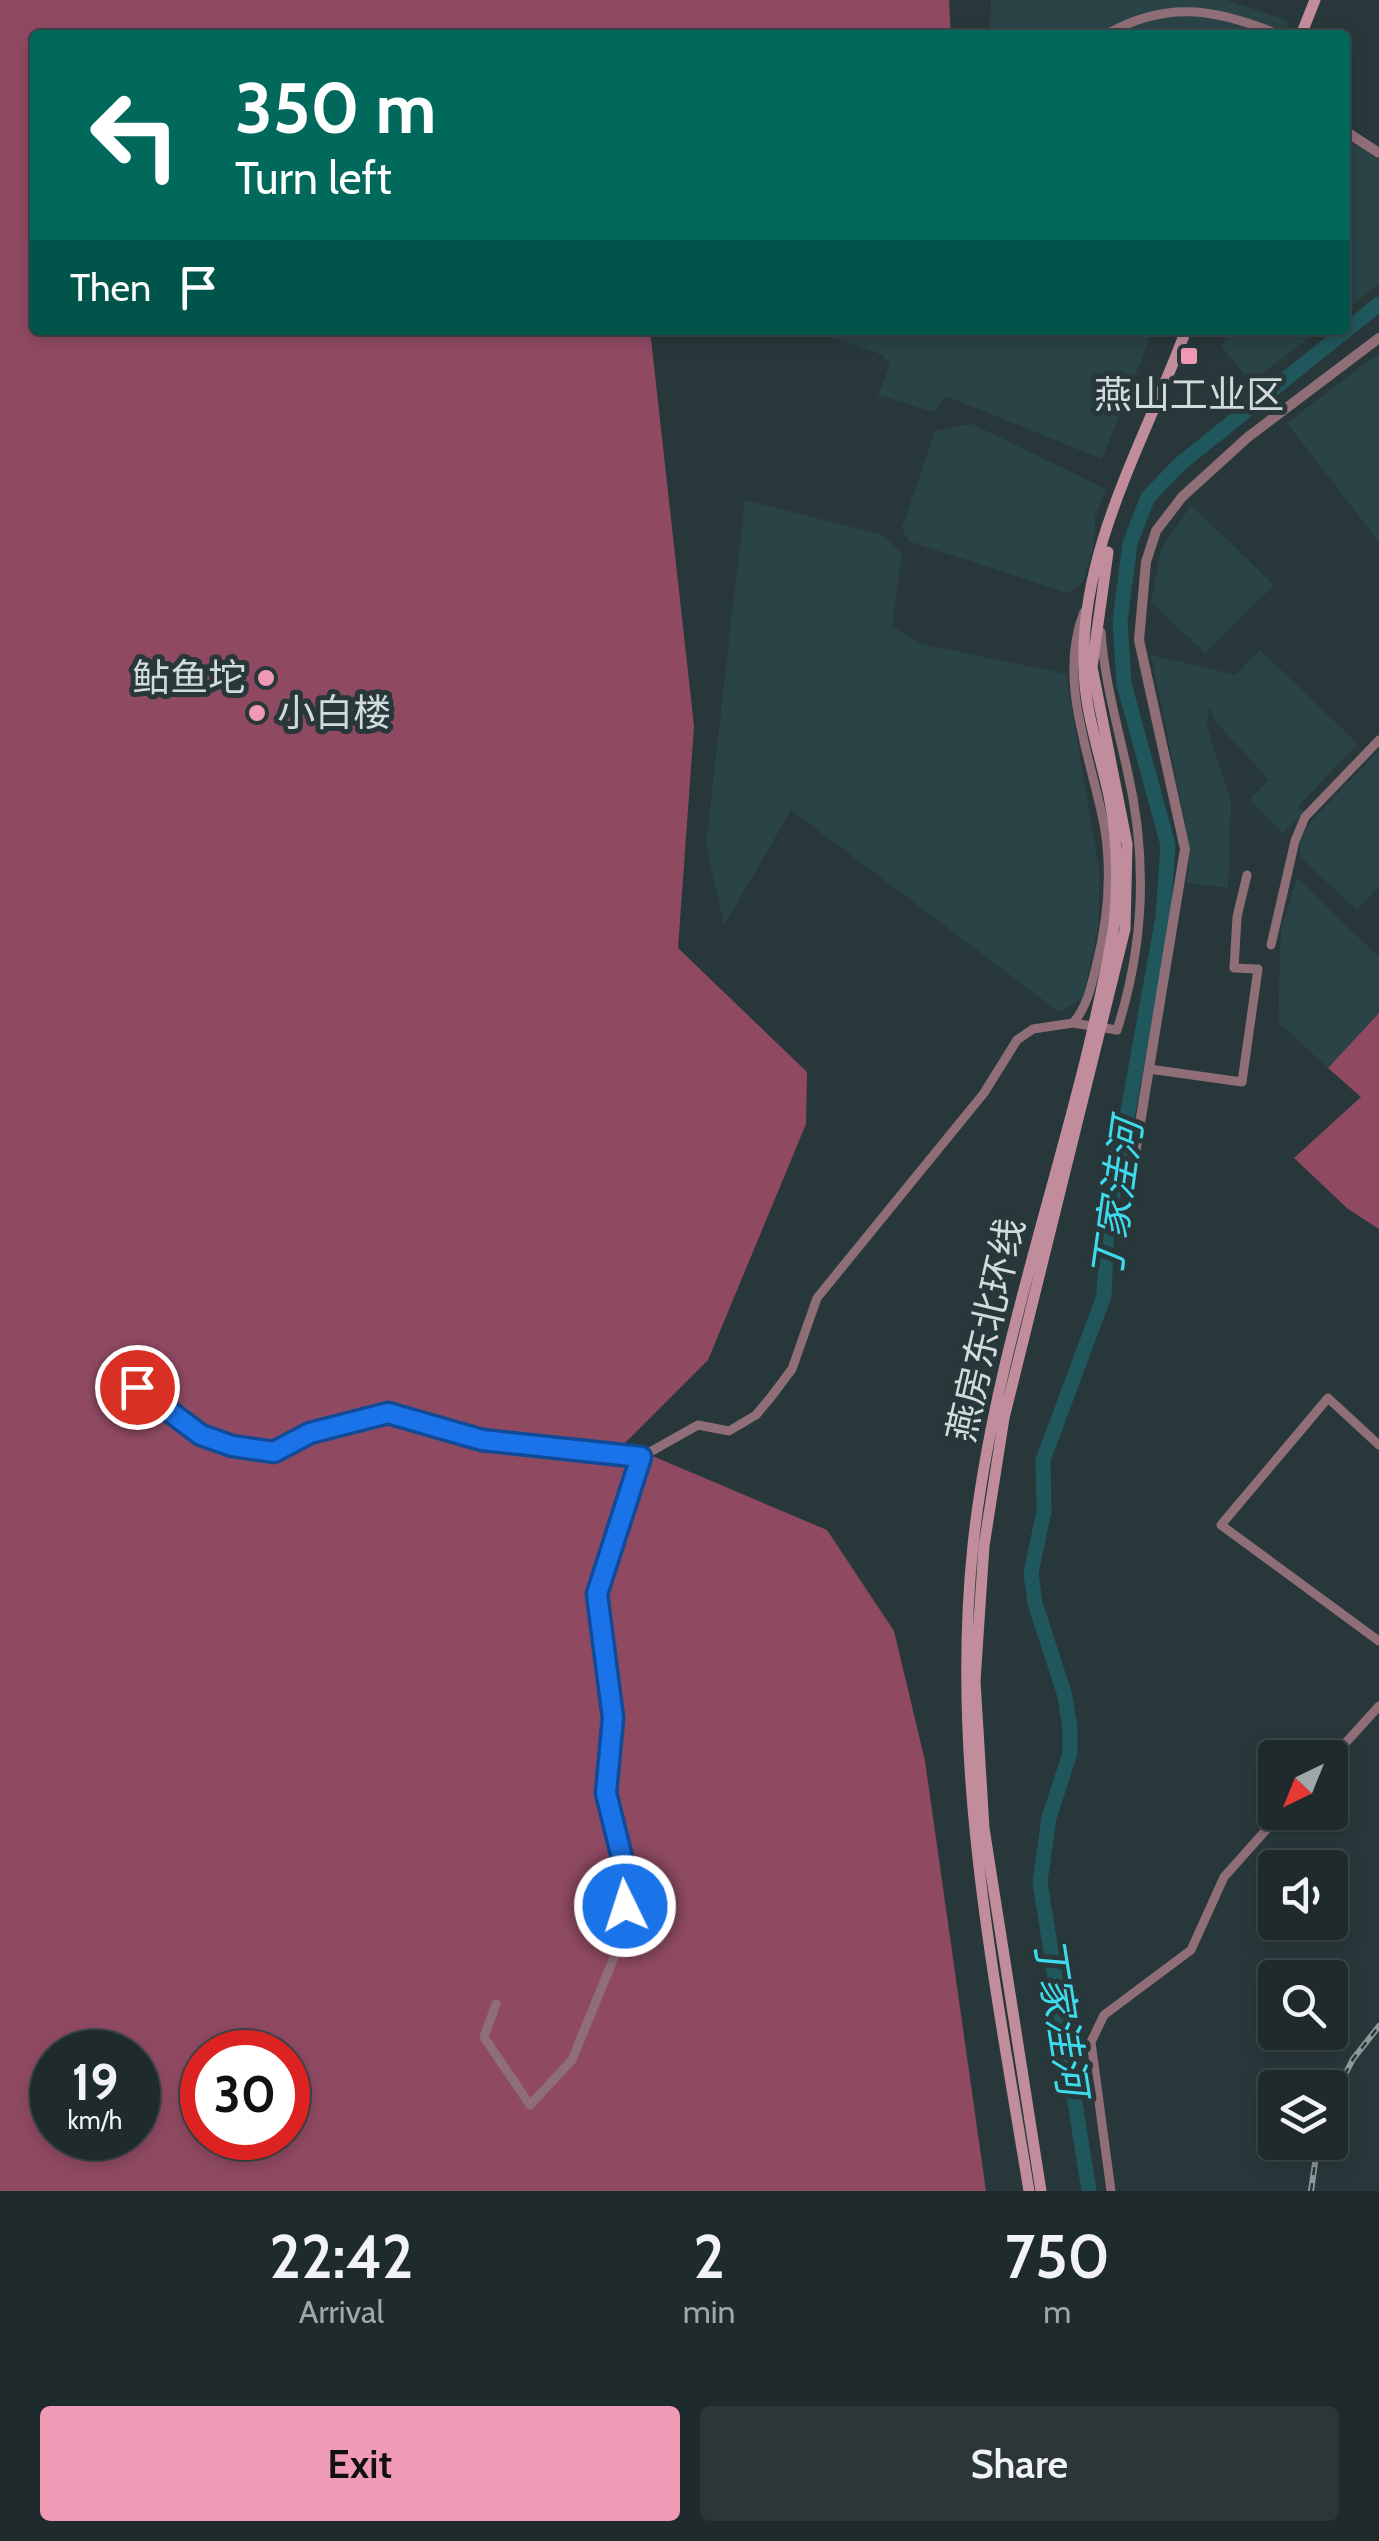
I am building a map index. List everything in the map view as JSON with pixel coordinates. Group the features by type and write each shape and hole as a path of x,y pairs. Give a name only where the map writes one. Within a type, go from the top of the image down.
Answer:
{"main road":[{"path":"1303,30 1315,0"},
{"name":"燕房东北环线","path":"1041,2191 984,1828 975,1681 977,1633 984,1546 1004,1418 1099,1021 1118,878 1110,801 1085,692 1084,638 1106,524 1184,335"},
{"name":"燕房东北环线","path":"1029,2191 974,1835 964,1680 968,1604 994,1414 1099,1021"}],"street":[{"path":"1112,30 1131,15 1157,7 1183,7 1220,10 1268,30"},
{"path":"1350,135 1379,153"},
{"path":"1131,1178 1185,848 1138,640 1146,562 1156,530 1182,497 1248,437 1379,338"},
{"path":"1073,1024 1086,1004 1099,956 1108,878 1105,834 1078,712 1074,660 1080,623 1096,591"},
{"path":"137,1387 201,1435 232,1446 274,1452 310,1433 388,1413 482,1440 641,1457 698,1425 729,1430 756,1415 792,1369 818,1298 984,1093 1017,1040 1034,1029 1073,1024 1118,1030 1135,958 1144,889 1140,838 1102,653 1096,591"},
{"path":"1271,945 1295,841 1306,817 1379,740"},
{"path":"1149,1069 1242,1082 1258,969 1234,968 1237,917 1247,876"},
{"path":"1379,1445 1328,1398 1220,1526 1379,1641"},
{"path":"496,2004 484,2036 530,2105 572,2060 624,1933 626,1874 606,1793 613,1718 597,1594 641,1457"},
{"path":"1348,1740 1379,1706"},
{"path":"1111,2191 1092,2042 1104,2014 1191,1950 1224,1877 1266,1830"}],"shaded area":[{"path":"0,0 949,0 951,30 30,30 30,335 651,335 694,726 678,948 807,1072 806,1124 708,1360 624,1444 827,1530 894,1631 925,1761 986,2191 0,2191"},
{"path":"991,0 1226,0 1289,21 1286,30 989,30"},
{"path":"1350,141 1379,160 1379,284 1350,306"},
{"path":"825,335 1151,335 1102,459 946,396 934,412 878,395 890,365 883,355"},
{"path":"1228,335 1312,335 1251,382 1221,346"},
{"path":"1379,353 1379,542 1287,423"},
{"path":"972,424 1106,489 1095,516 1094,545 1083,582 1068,593 908,541 902,528 935,431"},
{"path":"745,500 882,535 902,553 892,627 922,644 1066,674 1099,870 1099,924 1083,998 1059,1012 791,810 724,926 706,844"},
{"path":"1191,505 1274,585 1205,653 1151,602 1161,549"},
{"path":"1260,650 1358,744 1298,806 1305,812 1283,833 1249,800 1269,780 1215,721 1209,706 1207,726 1231,803 1228,888 1187,883 1190,847 1151,655 1236,675"},
{"path":"1379,750 1379,886 1357,910 1300,857 1300,840 1311,821"},
{"path":"1297,878 1379,957 1379,1013 1328,1068 1278,1022 1281,928"},
{"path":"1379,1013 1379,1229 1348,1209 1294,1158 1361,1097 1328,1068"}],"waterway":[{"name":"丁家洼河","path":"1350,327 1379,304"},
{"name":"丁家洼河","path":"1089,2191 1040,1882 1049,1818 1070,1753 1070,1729 1065,1696 1035,1603 1031,1573 1044,1511 1043,1460 1104,1296 1107,1228 1163,917 1168,845 1124,684 1120,621 1130,543 1148,497 1180,464 1340,335"}],"railway":[{"path":"1347,2070 1379,2026"},
{"path":"1311,2191 1315,2160"}],"place":[{"name":"燕山工业区","path":"1189,356"},
{"name":"鲇鱼坨","path":"266,678"},
{"name":"小白楼","path":"257,713"}],"route":[{"path":"137,1387 201,1435 232,1446 274,1452 310,1433 388,1413 426,1420 482,1440 641,1457 597,1594 613,1718 606,1793 626,1874 625,1906"}]}
